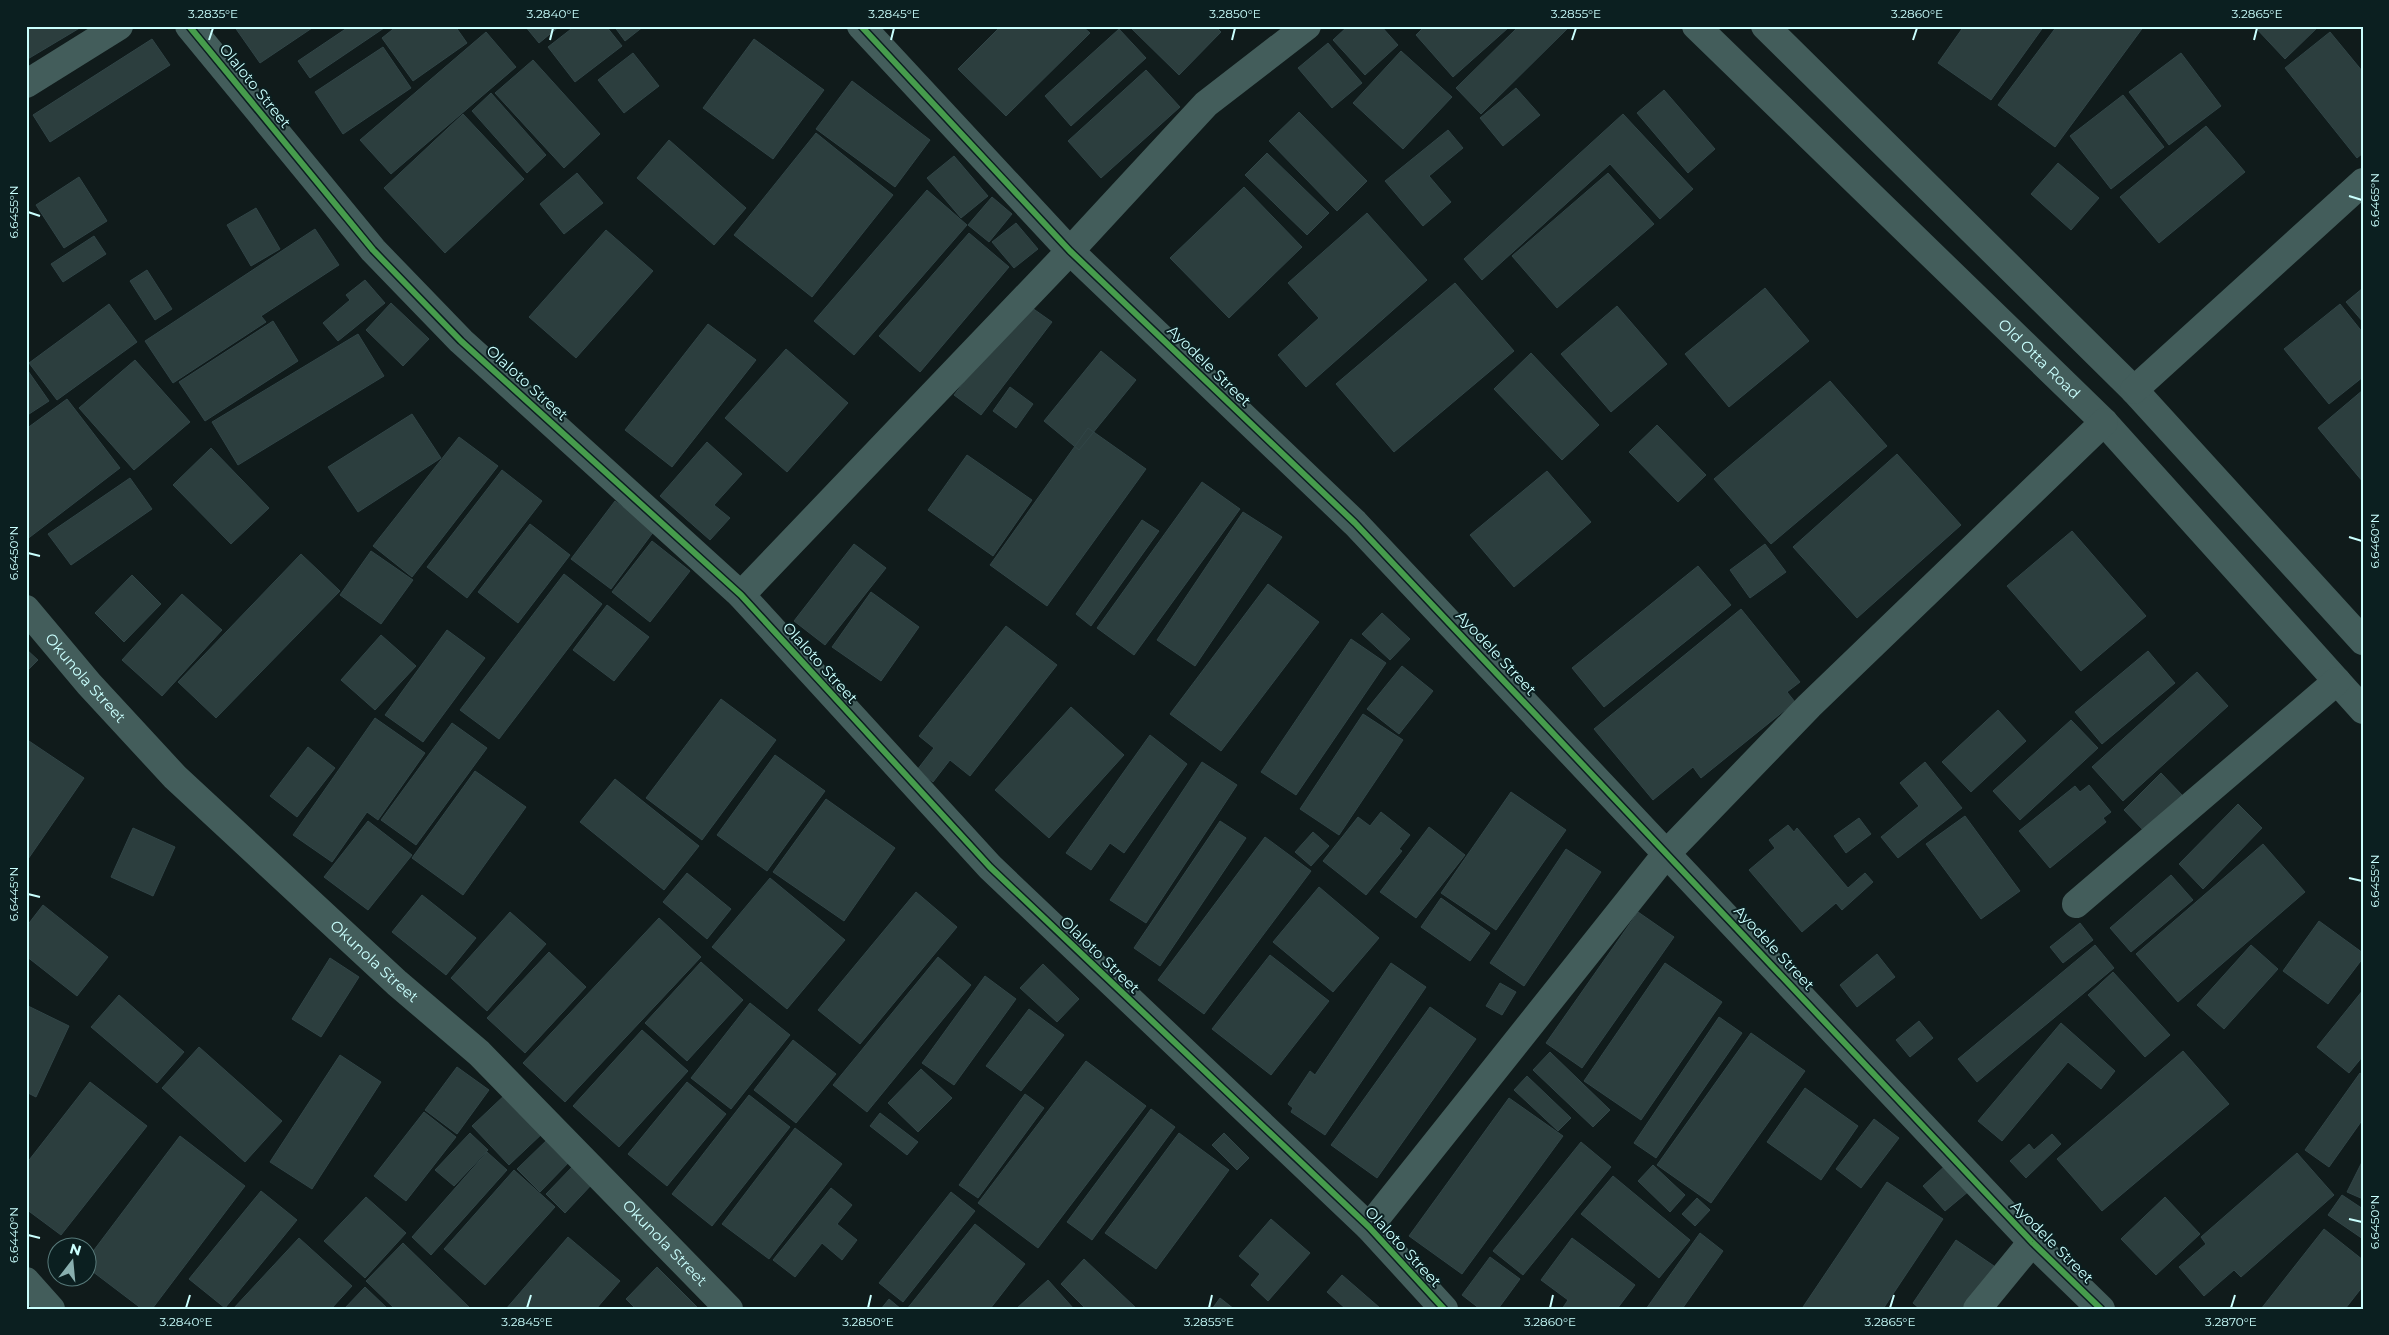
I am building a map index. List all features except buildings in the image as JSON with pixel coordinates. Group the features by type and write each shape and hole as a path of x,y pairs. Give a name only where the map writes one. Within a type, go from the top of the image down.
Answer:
{"street":[{"path":"26,84 119,26"},
{"name":"Olaloto Street","path":"189,26 373,250 461,341 741,595 990,867 1369,1227 1444,1309"},
{"name":"Ayodele Street","path":"861,26 1070,251 1355,522 2032,1242 2101,1309"},
{"path":"741,595 1070,251 1206,104 1307,26"},
{"name":"Old Otta Road","path":"1696,26 2104,422 2363,710"},
{"path":"1765,26 2134,390 2363,641"},
{"path":"2134,390 2363,182"},
{"path":"1369,1227 1668,854 1809,706 2104,422"},
{"name":"Okunola Street","path":"26,609 89,684 175,777 397,983 479,1052 729,1309"},
{"path":"2076,904 2337,682"},
{"path":"1977,1309 2032,1242"},
{"path":"26,1281 51,1309"}],"cycle path":[{"path":"189,26 373,250 461,341 741,595 990,867 1369,1227 1444,1309"},
{"path":"861,26 1070,251 1355,523 2032,1242 2101,1309"}]}
